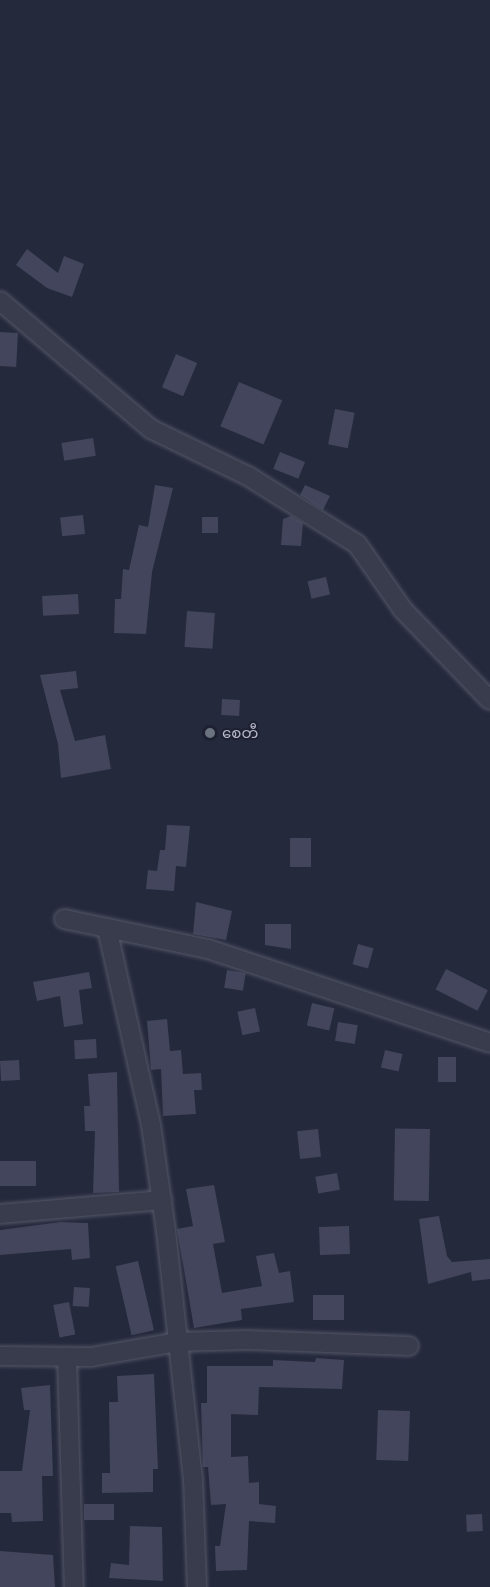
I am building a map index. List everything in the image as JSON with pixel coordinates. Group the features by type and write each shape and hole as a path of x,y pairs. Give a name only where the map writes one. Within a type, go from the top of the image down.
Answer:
{"street":[{"path":"0,301 151,429 248,476 357,544 403,610 490,700"},
{"path":"64,919 208,949 490,1043"},
{"path":"107,928 151,1125 162,1200 194,1478 197,1587"},
{"path":"0,1214 162,1200"},
{"path":"0,1356 67,1356 177,1342 409,1346"},
{"path":"67,1356 74,1587"}],"building":[{"path":"27,249 58,273 64,256 84,264 72,297 47,288 16,265"},
{"path":"0,332 18,333 16,367 0,366"},
{"path":"176,354 197,363 183,396 162,387"},
{"path":"239,382 282,400 264,445 220,426"},
{"path":"335,409 355,413 348,448 328,444"},
{"path":"93,438 96,456 64,461 61,443"},
{"path":"280,452 305,462 298,479 273,469"},
{"path":"155,485 173,488 152,572 146,634 114,633 115,599 121,599 123,569 129,570 139,525 148,527"},
{"path":"305,485 330,496 323,510 300,495"},
{"path":"83,515 85,534 62,536 60,517"},
{"path":"291,516 303,523 301,546 281,545 283,519"},
{"path":"202,517 218,517 218,533 202,533"},
{"path":"326,577 330,595 312,599 307,581"},
{"path":"78,594 79,614 43,616 42,596"},
{"path":"187,611 215,613 212,649 184,647"},
{"path":"76,671 78,688 60,690 75,741 105,735 111,769 61,778 58,744 40,675"},
{"path":"222,699 240,700 239,716 221,715"},
{"path":"167,825 190,826 186,867 176,866 174,891 146,889 148,870 157,871 160,850 165,850"},
{"path":"290,838 311,838 311,867 290,867"},
{"path":"196,902 232,911 226,940 193,934"},
{"path":"265,924 291,924 291,949 265,945"},
{"path":"358,944 373,948 368,968 353,964"},
{"path":"446,969 488,990 477,1011 436,989"},
{"path":"227,970 246,973 243,991 224,988"},
{"path":"89,972 92,988 79,990 83,1024 64,1027 60,996 37,1001 33,982"},
{"path":"312,1003 334,1008 329,1031 307,1025"},
{"path":"255,1008 260,1031 242,1035 237,1012"},
{"path":"167,1019 170,1051 181,1050 183,1074 201,1073 202,1090 194,1090 196,1114 163,1116 161,1069 151,1070 147,1021"},
{"path":"338,1022 358,1025 355,1044 335,1041"},
{"path":"96,1039 97,1058 75,1059 74,1040"},
{"path":"385,1050 403,1054 398,1072 381,1068"},
{"path":"438,1057 456,1057 456,1082 438,1082"},
{"path":"19,1060 20,1080 1,1081 0,1061"},
{"path":"117,1072 119,1192 93,1193 95,1131 85,1131 84,1106 90,1106 88,1074"},
{"path":"395,1128 430,1129 429,1201 394,1200"},
{"path":"318,1129 321,1157 300,1159 297,1131"},
{"path":"0,1161 36,1161 36,1186 0,1186"},
{"path":"337,1173 340,1190 318,1194 315,1177"},
{"path":"214,1185 225,1242 213,1244 222,1293 262,1286 256,1256 274,1253 279,1273 290,1271 294,1302 241,1309 242,1320 194,1328 177,1229 193,1226 186,1189"},
{"path":"439,1216 447,1256 452,1262 490,1259 490,1279 472,1281 471,1272 428,1284 419,1219"},
{"path":"61,1222 88,1223 90,1258 72,1260 71,1249 0,1255 0,1230"},
{"path":"349,1226 350,1254 320,1255 319,1227"},
{"path":"138,1261 154,1330 132,1335 116,1266"},
{"path":"74,1287 90,1288 89,1307 73,1306"},
{"path":"313,1295 344,1295 344,1320 313,1320"},
{"path":"69,1302 75,1334 60,1337 53,1305"},
{"path":"316,1358 344,1360 342,1389 259,1387 258,1415 231,1414 231,1457 248,1456 249,1483 259,1482 259,1504 276,1506 275,1523 249,1521 247,1570 216,1571 215,1546 220,1546 226,1504 211,1505 208,1467 203,1467 201,1403 207,1403 207,1366 273,1366 273,1360 315,1362"},
{"path":"154,1374 158,1469 153,1469 153,1492 102,1493 102,1473 110,1473 109,1402 118,1402 117,1376"},
{"path":"50,1385 53,1476 42,1476 43,1521 12,1522 11,1513 0,1513 0,1471 22,1471 30,1410 24,1410 21,1388"},
{"path":"378,1410 410,1411 408,1461 376,1460"},
{"path":"84,1504 114,1504 114,1520 84,1520"},
{"path":"482,1514 483,1531 467,1532 466,1515"},
{"path":"130,1526 162,1527 163,1581 109,1578 111,1563 129,1565"},
{"path":"0,1551 53,1555 55,1587 0,1587"}],"place":[{"name":"စေတီ","path":"210,733"}]}
